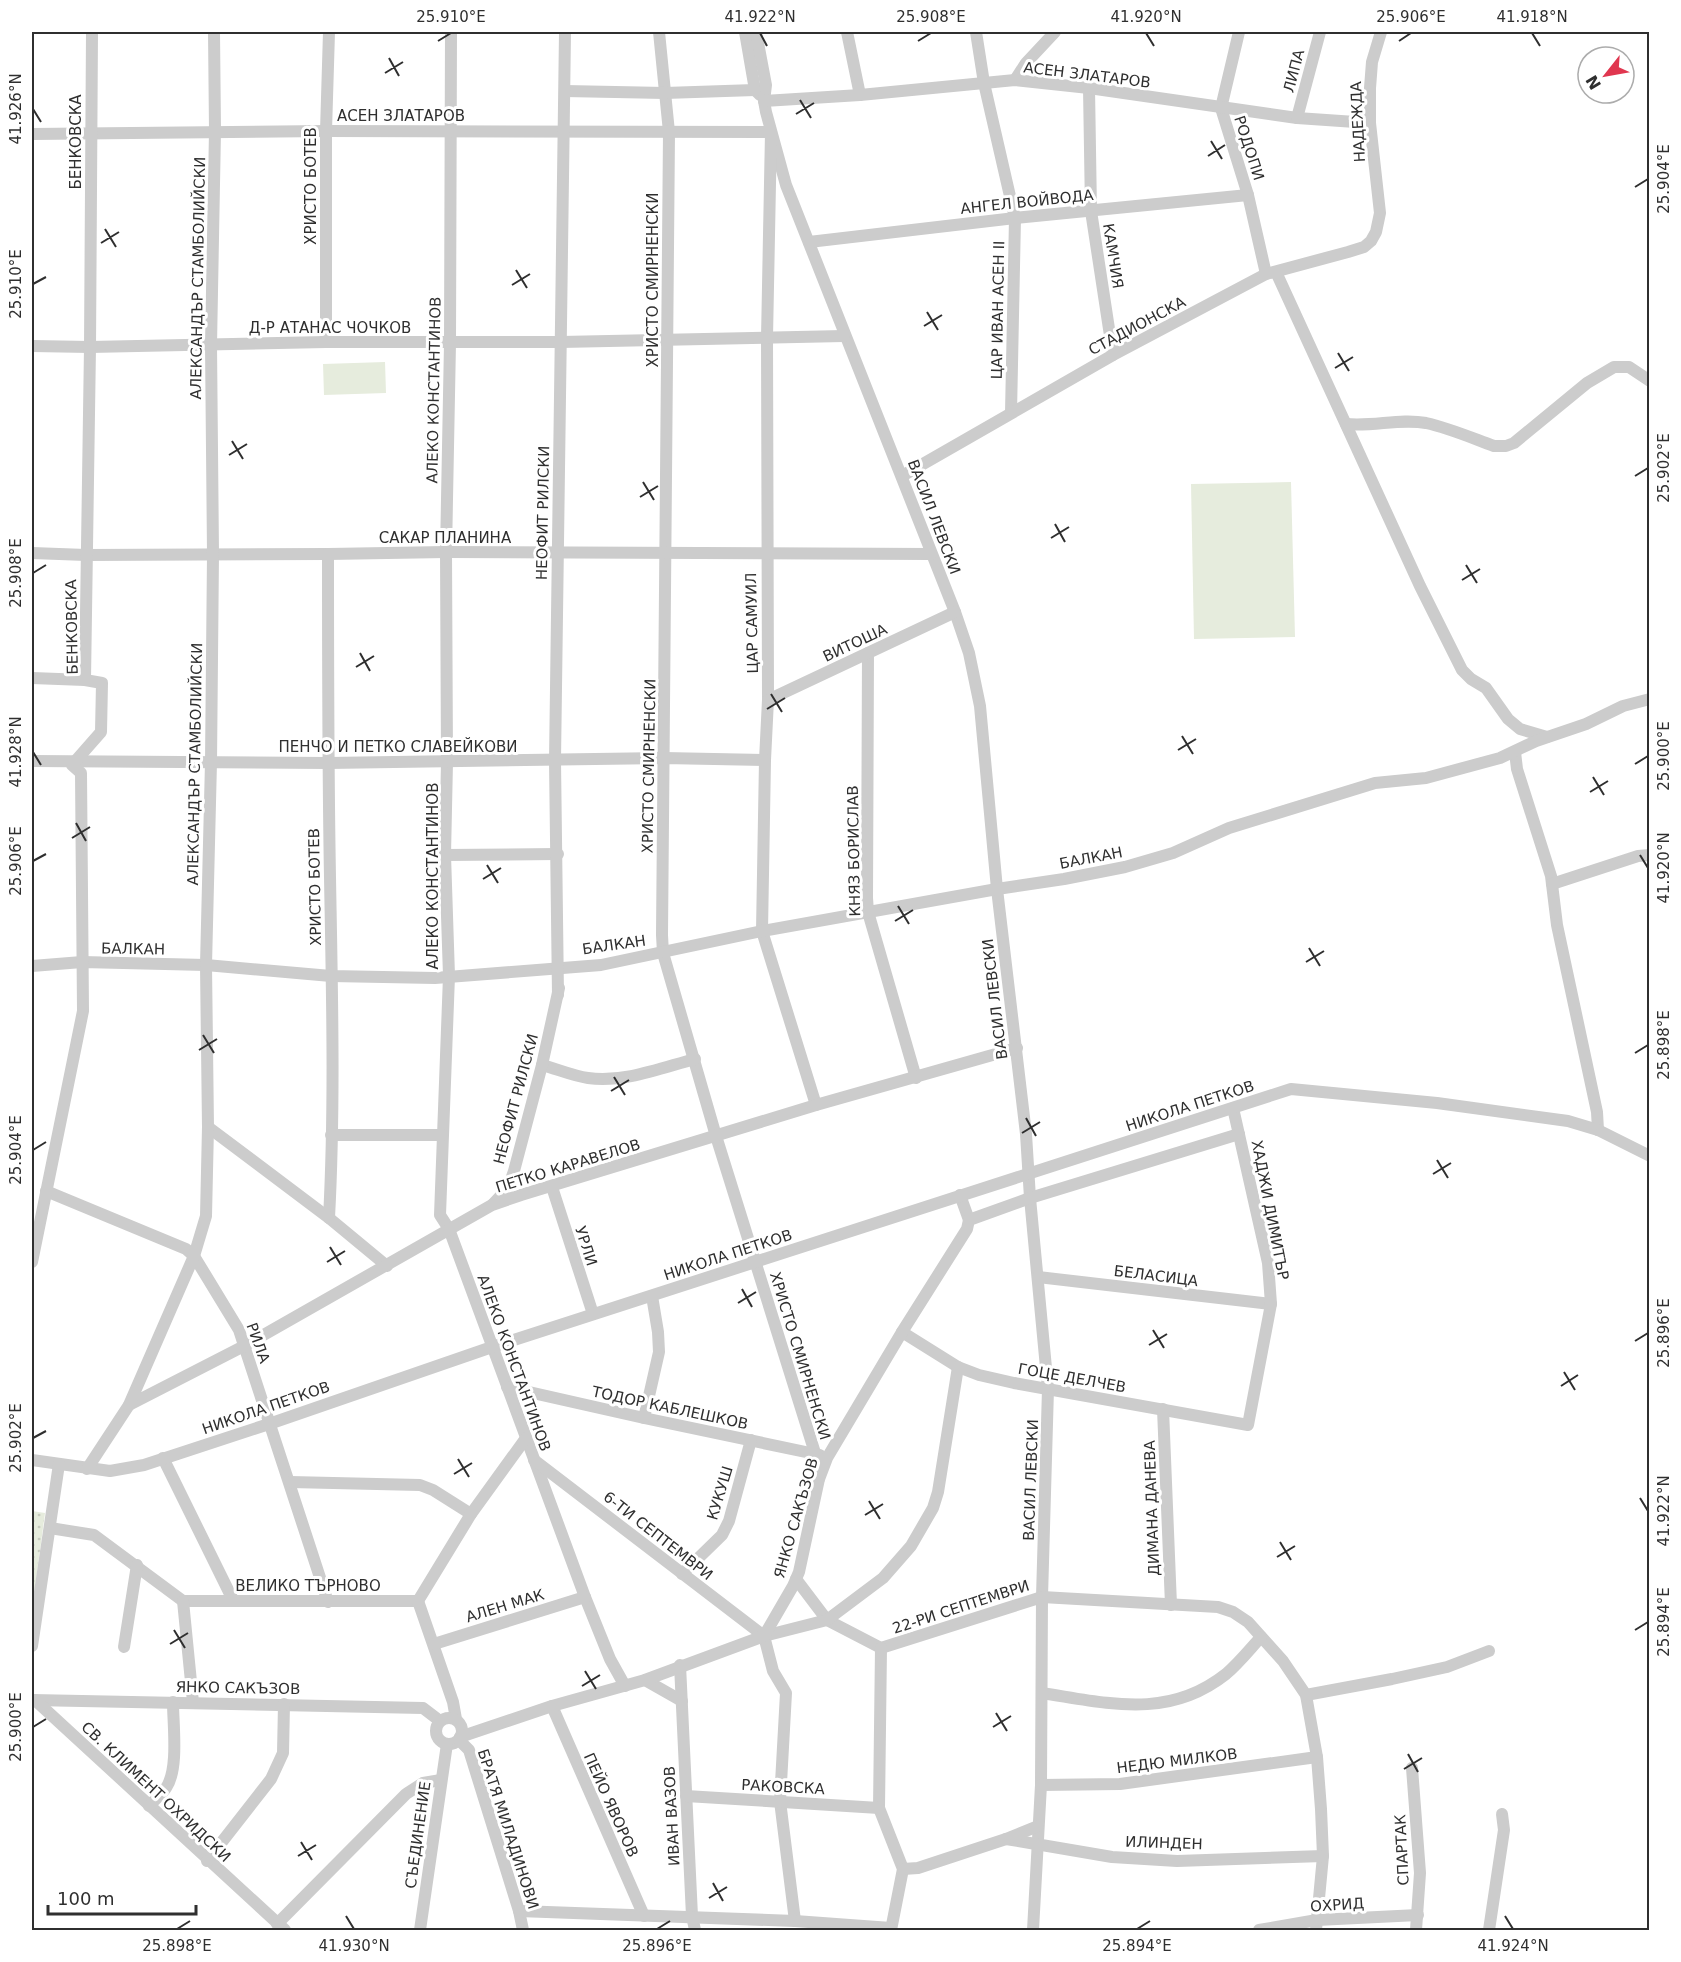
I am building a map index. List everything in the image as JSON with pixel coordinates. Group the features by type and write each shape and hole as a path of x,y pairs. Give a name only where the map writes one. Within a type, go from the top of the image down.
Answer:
{"street":[{"name":"БЕНКОВСКА","path":"74,761 101,732 102,683 85,680 92,32"},
{"name":"АЛЕКСАНДЪР СТАМБОЛИЙСКИ","path":"87,1469 129,1405 194,1256 206,1216 208,1127 206,965 213,554 211,345 215,131 214,32"},
{"name":"ХРИСТО БОТЕВ","path":"326,342 326,131 329,32"},
{"name":"АЛЕКО КОНСТАНТИНОВ","path":"451,32 445,855 449,976 440,1215 449,1229 585,1597 610,1659 625,1686"},
{"name":"НЕОФИТ РИЛСКИ","path":"492,1205 508,1188 542,1065 558,995 560,968 555,761 565,32"},
{"name":"ХРИСТО СМИРНЕНСКИ","path":"659,32 669,132 663,953 716,1136 815,1453 819,1479"},
{"path":"745,32 755,90 764,101"},
{"path":"756,32 766,85 764,101"},
{"path":"847,32 860,95"},
{"name":"ЦАР ИВАН АСЕН II","path":"976,32 984,83 1015,218 1011,413"},
{"path":"1015,80 1026,63 1055,32"},
{"name":"РОДОПИ","path":"1239,32 1221,108 1271,273 1346,424 1420,586 1462,670 1486,688 1508,719 1520,729 1547,737"},
{"name":"ЛИПА","path":"1297,118 1320,32"},
{"name":"НАДЕЖДА","path":"1380,213 1370,123 1372,62 1381,32"},
{"name":"АСЕН ЗЛАТАРОВ","path":"764,101 860,95 1015,80 1089,88 1297,118 1370,123"},
{"name":"КАМЧИЯ","path":"1089,88 1092,211 1113,356"},
{"path":"565,92 665,93 755,90"},
{"name":"ВАСИЛ ЛЕВСКИ","path":"764,101 786,185 955,612 969,653 980,706 997,889 1026,1134 1048,1389 1042,1597 1041,1785 1033,1930"},
{"name":"АСЕН ЗЛАТАРОВ","path":"32,134 564,130 771,132"},
{"name":"ЦАР САМУИЛ","path":"771,132 767,338 768,700 762,932 816,1105"},
{"name":"АНГЕЛ ВОЙВОДА","path":"809,242 1015,218 1248,195"},
{"name":"СТАДИОНСКА","path":"902,476 1113,356 1271,273 1364,247 1376,232 1380,213"},
{"name":"Д-Р АТАНАС ЧОЧКОВ","path":"32,346 561,342 844,336"},
{"path":"1346,424 1363,426 1401,422 1426,423 1494,446 1506,446 1514,443 1587,383 1614,367 1629,367 1650,381"},
{"name":"САКАР ПЛАНИНА","path":"32,553 86,555 328,555 446,552 931,554"},
{"name":"ХРИСТО БОТЕВ","path":"328,555 330,1218"},
{"name":"ВИТОША","path":"768,700 955,612"},
{"name":"КНЯЗ БОРИСЛАВ","path":"868,653 868,912 916,1078"},
{"path":"32,678 85,680"},
{"name":"БАЛКАН","path":"32,966 82,962 206,965 331,976 435,978 601,964 868,912 1125,867 1173,853 1229,828 1374,783 1426,778 1500,758 1547,737 1586,724 1623,706 1650,699"},
{"path":"1515,752 1517,769 1552,884 1557,926 1597,1112 1598,1130"},
{"name":"ПЕНЧО И ПЕТКО СЛАВЕЙКОВИ","path":"32,761 328,763 765,760"},
{"path":"32,1262 83,1011 81,773 72,765 74,761"},
{"path":"445,855 558,854"},
{"path":"1552,884 1638,856 1650,855"},
{"name":"ПЕТКО КАРАВЕЛОВ","path":"129,1405 244,1346 492,1205 816,1105 1017,1048"},
{"path":"542,1065 588,1078 612,1078 635,1075 695,1059"},
{"name":"НИКОЛА ПЕТКОВ","path":"32,1460 110,1472 144,1465 492,1347 1291,1089 1437,1102 1568,1121 1598,1130 1650,1156"},
{"name":"ХАДЖИ ДИМИТЪР","path":"1233,1108 1268,1263 1271,1304 1248,1425"},
{"path":"208,1127 330,1218 387,1266"},
{"path":"960,1195 969,1220 1030,1198 1239,1134"},
{"path":"331,1135 442,1135"},
{"name":"УРЛИ","path":"552,1187 593,1314"},
{"name":"РИЛА","path":"46,1191 186,1249 194,1256 239,1330 328,1602"},
{"name":"ЯНКО САКЪЗОВ","path":"764,1636 796,1579 819,1479 827,1458 967,1229 969,1220"},
{"name":"БЕЛАСИЦА","path":"1038,1277 1271,1304"},
{"path":"644,1419 659,1352 652,1296"},
{"name":"ГОЦЕ ДЕЛЧЕВ","path":"902,1332 958,1367 979,1375 1248,1425"},
{"path":"456,1719 440,1721 436,1726 437,1738 455,1740 552,1706 645,1680 680,1665 764,1636 827,1620 883,1578 911,1546 933,1508 938,1492 958,1367"},
{"name":"ТОДОР КАБЛЕШКОВ","path":"507,1387 644,1419 815,1453 827,1458"},
{"name":"ДИМАНА ДАНЕВА","path":"1164,1409 1171,1605"},
{"path":"455,1740 462,1729 456,1719 453,1702 418,1601 471,1514 526,1438"},
{"name":"КУКУШ","path":"682,1574 722,1535 729,1521 751,1440"},
{"path":"164,1458 233,1600"},
{"name":"6-ТИ СЕПТЕМВРИ","path":"534,1460 764,1636"},
{"path":"32,1645 59,1464"},
{"path":"290,1482 420,1485 433,1490 471,1514"},
{"path":"50,1528 94,1535 183,1600 193,1702"},
{"path":"124,1647 137,1565"},
{"name":"22-РИ СЕПТЕМВРИ","path":"796,1579 827,1620 881,1648 1042,1597 1218,1607 1233,1612 1248,1622 1262,1637"},
{"name":"АЛЕН МАК","path":"434,1644 585,1597"},
{"name":"ВЕЛИКО ТЪРНОВО","path":"183,1600 418,1601"},
{"path":"764,1636 773,1671 786,1693 780,1801 795,1921"},
{"path":"1042,1693 1122,1705 1159,1703 1184,1697 1206,1688 1227,1673 1262,1637 1306,1695 1317,1757 1323,1856 1317,1925"},
{"path":"519,1911 692,1916 891,1929 903,1869 879,1808 881,1648"},
{"path":"1306,1695 1447,1667 1489,1651"},
{"name":"ИВАН ВАЗОВ","path":"680,1665 692,1916 695,1930"},
{"path":"645,1680 682,1701"},
{"name":"ЯНКО САКЪЗОВ","path":"33,1700 423,1708 440,1721"},
{"name":"СВ. КЛИМЕНТ ОХРИДСКИ","path":"33,1700 281,1927"},
{"path":"149,1806 166,1788 173,1765 173,1702"},
{"path":"207,1861 271,1779 283,1753 284,1704"},
{"name":"ПЕЙО ЯВОРОВ","path":"552,1706 644,1916"},
{"name":"СЪЕДИНЕНИЕ","path":"420,1930 441,1780 455,1740"},
{"name":"БРАТЯ МИЛАДИНОВИ","path":"455,1740 469,1750 523,1930"},
{"name":"НЕДЮ МИЛКОВ","path":"1041,1785 1120,1784 1317,1757"},
{"name":"СПАРТАК","path":"1412,1768 1420,1873 1416,1930"},
{"path":"281,1927 406,1794 423,1783 441,1780"},
{"name":"РАКОВСКА","path":"686,1796 879,1808"},
{"path":"1489,1930 1504,1830 1502,1814"},
{"name":"ИЛИНДЕН","path":"903,1869 918,1868 1038,1826"},
{"name":"ИЛИНДЕН","path":"1006,1839 1112,1857 1177,1861 1323,1856"},
{"name":"ОХРИД","path":"1259,1930 1418,1915"}],"green space":[{"path":"385,362 386,393 324,395 323,364"},
{"path":"1291,482 1295,637 1194,639 1191,484"},
{"path":"32,1511 45,1513 32,1610"}]}
